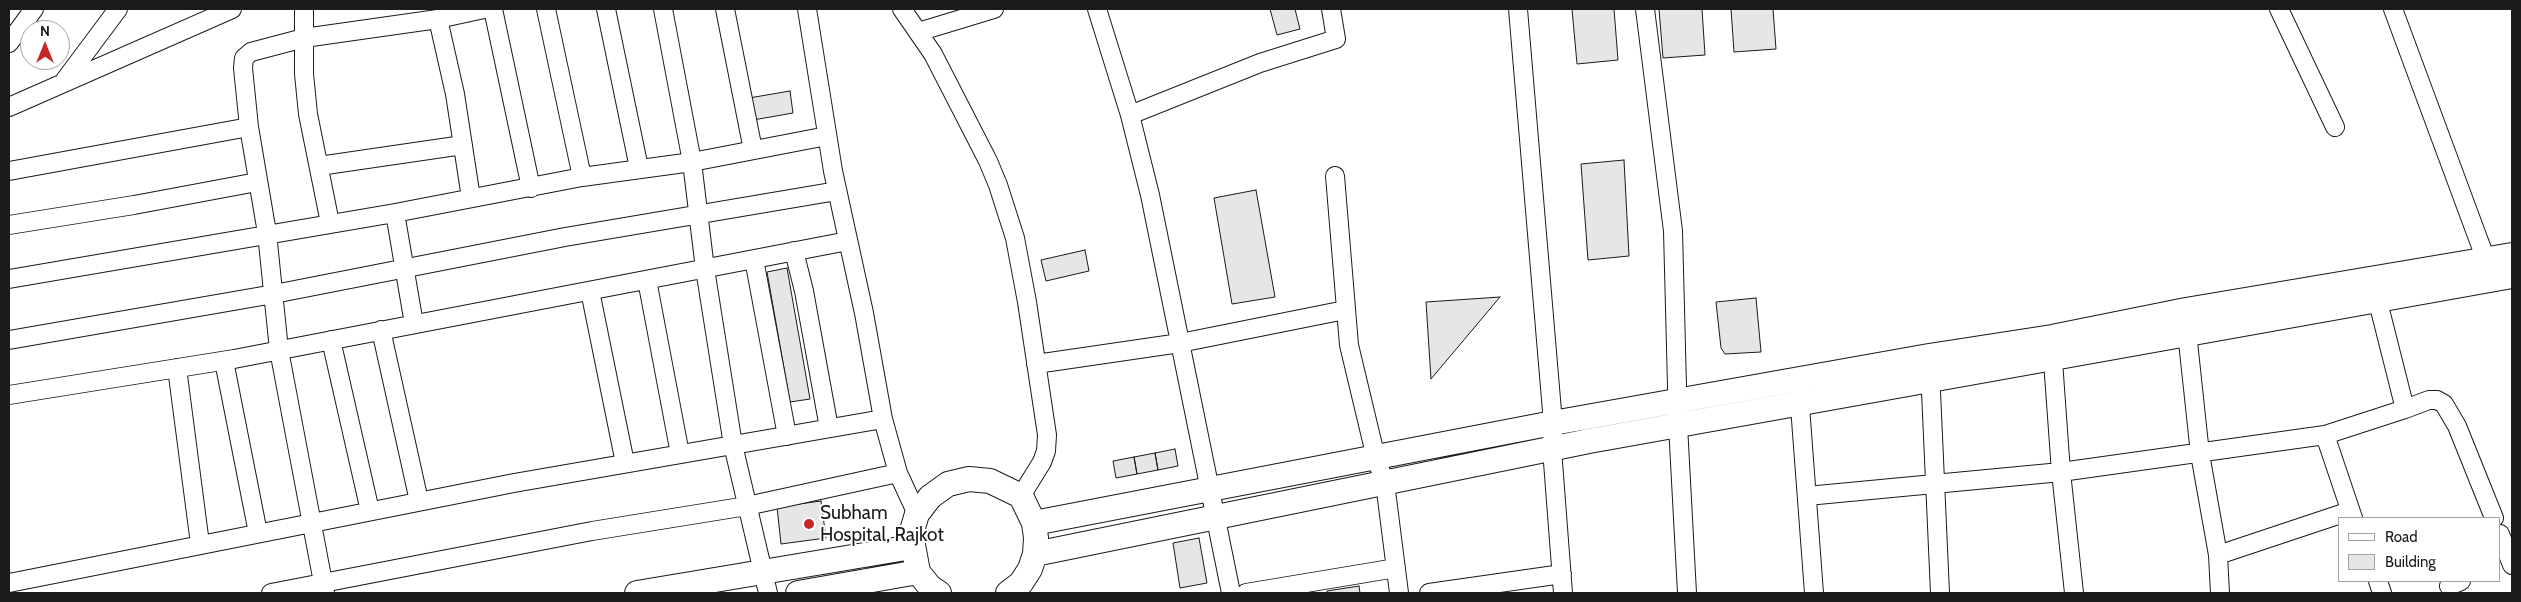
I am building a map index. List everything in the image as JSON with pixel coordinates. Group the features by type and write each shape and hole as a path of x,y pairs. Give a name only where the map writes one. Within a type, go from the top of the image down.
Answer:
{"main road":[{"path":"1034,523 1209,487 1376,458 1678,400 1929,356 2052,348 2187,335 2512,255"},
{"path":"1035,554 1552,448 1930,381 2186,310 2512,276"},
{"path":"939,593 930,587 918,572 911,534 917,514 930,496 948,484 969,479 990,481 1021,496 1034,523 1036,538 1035,554 1030,570 1018,590"},
{"path":"637,593 765,582 912,547"},
{"path":"798,593 918,572"}],"street":[{"path":"9,43 34,9"},
{"path":"65,80 118,9"},
{"path":"9,107 65,80 232,9"},
{"path":"323,588 279,350 267,234 249,127 243,68 244,58 251,52 304,24 438,19 484,9"},
{"path":"492,9 531,188"},
{"path":"546,9 582,177"},
{"path":"606,9 639,168"},
{"path":"663,9 692,162 705,269 733,445 765,582"},
{"path":"725,9 753,150"},
{"path":"807,9 837,191 883,419 898,473 917,514"},
{"path":"902,9 933,54 998,184 1015,238 1047,435 1046,451 1042,462 1021,496"},
{"path":"918,32 994,9"},
{"path":"1097,9 1130,115 1150,194 1231,593"},
{"path":"1130,115 1260,63 1336,39 1331,9"},
{"path":"1518,9 1553,423 1552,448 1563,593"},
{"path":"1645,9 1673,231 1678,426 1687,593"},
{"path":"2279,9 2335,127"},
{"path":"2393,9 2486,260"},
{"path":"438,19 455,94 471,198"},
{"path":"304,24 304,74 308,114 330,223"},
{"path":"9,172 249,127"},
{"path":"9,279 395,213 582,177 692,162 827,136"},
{"path":"319,166 463,145"},
{"path":"1335,176 1349,345 1376,458 1385,483 1399,593"},
{"path":"9,225 257,182"},
{"path":"9,340 274,294 565,237 699,216 837,191"},
{"path":"395,213 414,324"},
{"path":"9,395 224,361 848,241"},
{"path":"794,251 804,291 829,428"},
{"path":"754,259 786,436"},
{"path":"647,280 680,454"},
{"path":"2375,290 2405,409"},
{"path":"590,292 625,464"},
{"path":"1036,364 1180,343 1346,310"},
{"path":"2186,310 2200,454 2218,555 2220,593"},
{"path":"381,330 419,501"},
{"path":"330,340 370,511"},
{"path":"2052,348 2061,472 2074,593"},
{"path":"1929,356 1940,593"},
{"path":"224,361 258,533"},
{"path":"177,368 200,544"},
{"path":"1798,380 1814,593"},
{"path":"1807,496 2061,472 2325,435 2429,400 2437,400 2444,404 2457,426 2494,517"},
{"path":"9,583 419,501 883,419"},
{"path":"2325,435 2351,515"},
{"path":"271,593 323,588 592,531 746,506 898,473"},
{"path":"2218,555 2338,519"},
{"path":"2501,538 2507,564"},
{"path":"1246,593 1396,568"},
{"path":"1429,593 1562,574"}],"building":[{"path":"1270,9 1295,9 1300,29 1277,35"},
{"path":"1572,9 1614,9 1618,60 1577,64"},
{"path":"1659,9 1702,9 1705,55 1663,58"},
{"path":"1731,9 1773,9 1776,49 1734,52"},
{"path":"790,91 793,113 753,120 749,98"},
{"path":"1624,160 1629,256 1588,260 1581,164"},
{"path":"1256,190 1275,297 1232,304 1214,198"},
{"path":"1085,250 1089,271 1046,281 1041,260"},
{"path":"787,268 810,399 790,402 767,272"},
{"path":"1500,297 1431,379 1426,302"},
{"path":"1756,298 1761,352 1725,354 1721,348 1716,302"},
{"path":"1175,449 1178,466 1158,470 1155,453"},
{"path":"1155,453 1158,470 1137,474 1134,457"},
{"path":"1134,457 1137,474 1116,478 1113,461"},
{"path":"821,501 826,538 781,544 777,507"},
{"path":"1199,538 1207,583 1180,588 1173,543"},
{"path":"1359,586 1360,593 1327,593 1327,591"}],"place":[{"name":"Subham Hospital, Rajkot","path":"809,524"}]}
